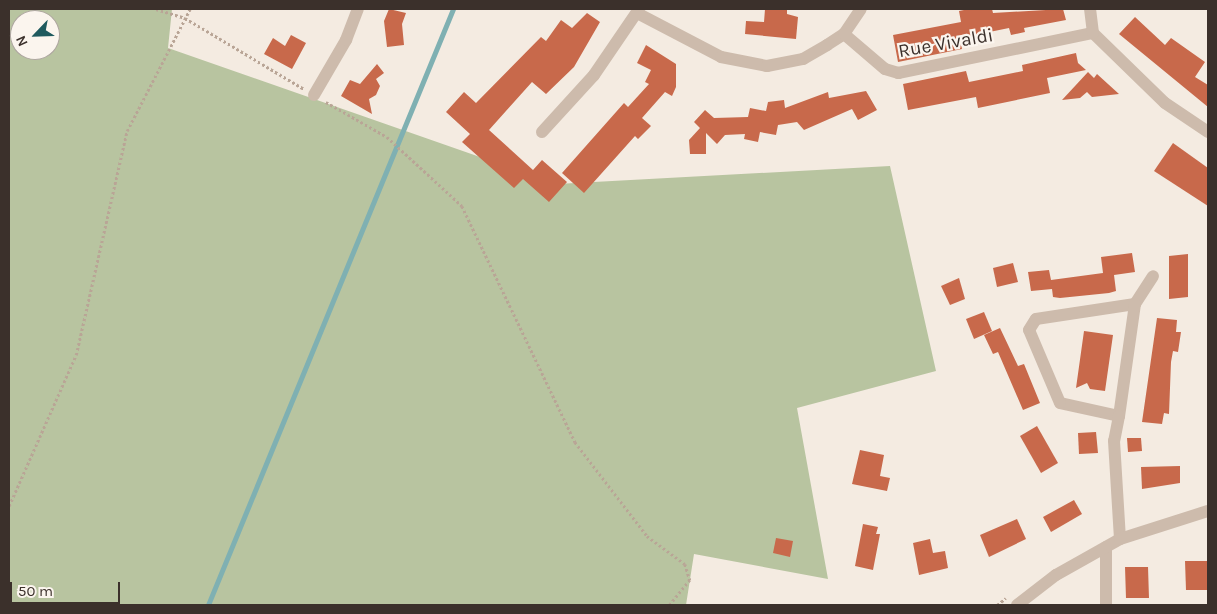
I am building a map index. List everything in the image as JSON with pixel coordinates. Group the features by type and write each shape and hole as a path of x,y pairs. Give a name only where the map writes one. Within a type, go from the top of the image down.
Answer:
{"street":[{"path":"314,95 346,40 358,9"},
{"path":"542,132 594,75 638,11 721,57 767,66 803,58 844,34 861,9"},
{"path":"1090,9 1093,33 1166,103 1208,132"},
{"name":"Rue Vivaldi","path":"844,34 885,69 898,73 1009,52 1093,33"},
{"path":"1120,539 1114,441 1135,304 1152,276"},
{"path":"1119,416 1060,402 1029,330 1036,319 1135,304"},
{"path":"1017,605 1056,575 1120,539 1208,511"},
{"path":"1106,547 1106,605"}],"path":[{"path":"9,506 76,355 127,131 190,9"},
{"path":"462,206 575,442 647,536 685,564 690,580 670,605"}],"green space":[{"path":"9,9 172,9 168,48 557,184 890,166 936,371 797,408 828,579 694,554 686,605 9,605"}],"building":[{"path":"389,9 406,13 402,24 404,45 387,47 384,21"},
{"path":"765,9 787,9 787,14 798,17 796,39 745,34 746,21 764,22"},
{"path":"992,9 993,13 1063,9 1066,20 1024,28 1025,32 1011,35 1009,28 960,38 962,49 898,62 893,35 961,22 959,11"},
{"path":"587,13 600,22 574,67 546,94 532,82 489,130 533,170 542,160 567,182 549,202 523,179 514,188 462,142 470,134 446,112 464,92 476,103 541,37 546,41 561,20 572,28"},
{"path":"1135,17 1165,45 1171,38 1205,62 1195,77 1208,85 1208,107 1119,34"},
{"path":"291,35 306,43 292,69 264,54 273,38 285,46"},
{"path":"646,45 676,64 676,87 672,96 665,92 642,118 651,126 638,139 635,136 584,193 562,173 624,103 628,107 649,84 645,82 651,70 637,63"},
{"path":"1076,53 1078,63 1086,70 1047,78 1050,93 978,108 976,97 908,110 903,84 966,71 969,82 1023,71 1022,65"},
{"path":"377,64 384,73 376,79 380,86 376,95 369,99 372,114 341,96 350,80 360,84"},
{"path":"1088,72 1094,78 1097,74 1119,94 1092,97 1087,92 1080,98 1062,100"},
{"path":"866,91 877,110 858,120 852,109 804,130 797,122 778,125 776,135 760,132 758,142 744,139 745,134 725,135 717,144 706,133 706,154 690,154 689,140 700,128 694,122 705,110 714,118 748,117 750,108 766,111 768,102 784,100 785,108 828,92 829,98"},
{"path":"1173,143 1208,168 1208,206 1154,171"},
{"path":"1132,253 1135,272 1114,275 1116,291 1060,298 1053,297 1052,289 1031,291 1028,272 1049,270 1051,280 1103,273 1101,257"},
{"path":"1188,254 1188,297 1169,299 1169,256"},
{"path":"1013,263 1018,282 997,287 993,268"},
{"path":"959,278 965,299 950,305 941,286"},
{"path":"984,312 992,331 974,339 966,319"},
{"path":"1157,318 1177,320 1176,332 1181,332 1178,352 1173,351 1171,362 1169,414 1164,413 1162,424 1142,422"},
{"path":"1000,328 1018,366 1024,364 1040,403 1023,410 998,352 993,354 984,335"},
{"path":"1084,331 1113,335 1105,391 1090,389 1087,383 1076,388"},
{"path":"1037,426 1058,463 1041,473 1020,436"},
{"path":"1096,432 1098,453 1079,454 1078,433"},
{"path":"1127,438 1141,438 1142,451 1128,452"},
{"path":"860,450 884,455 880,476 890,478 887,491 852,484"},
{"path":"1180,466 1180,483 1142,489 1141,467"},
{"path":"1074,500 1082,514 1051,532 1043,517"},
{"path":"1017,519 1026,539 989,557 980,535"},
{"path":"863,524 878,527 876,534 880,534 873,570 855,566"},
{"path":"776,538 793,541 790,557 773,553"},
{"path":"930,539 933,553 945,551 948,568 919,575 913,543"},
{"path":"1185,561 1208,561 1208,590 1186,590"},
{"path":"1125,567 1148,567 1149,598 1126,598"}],"waterway":[{"path":"208,605 453,9"}]}
